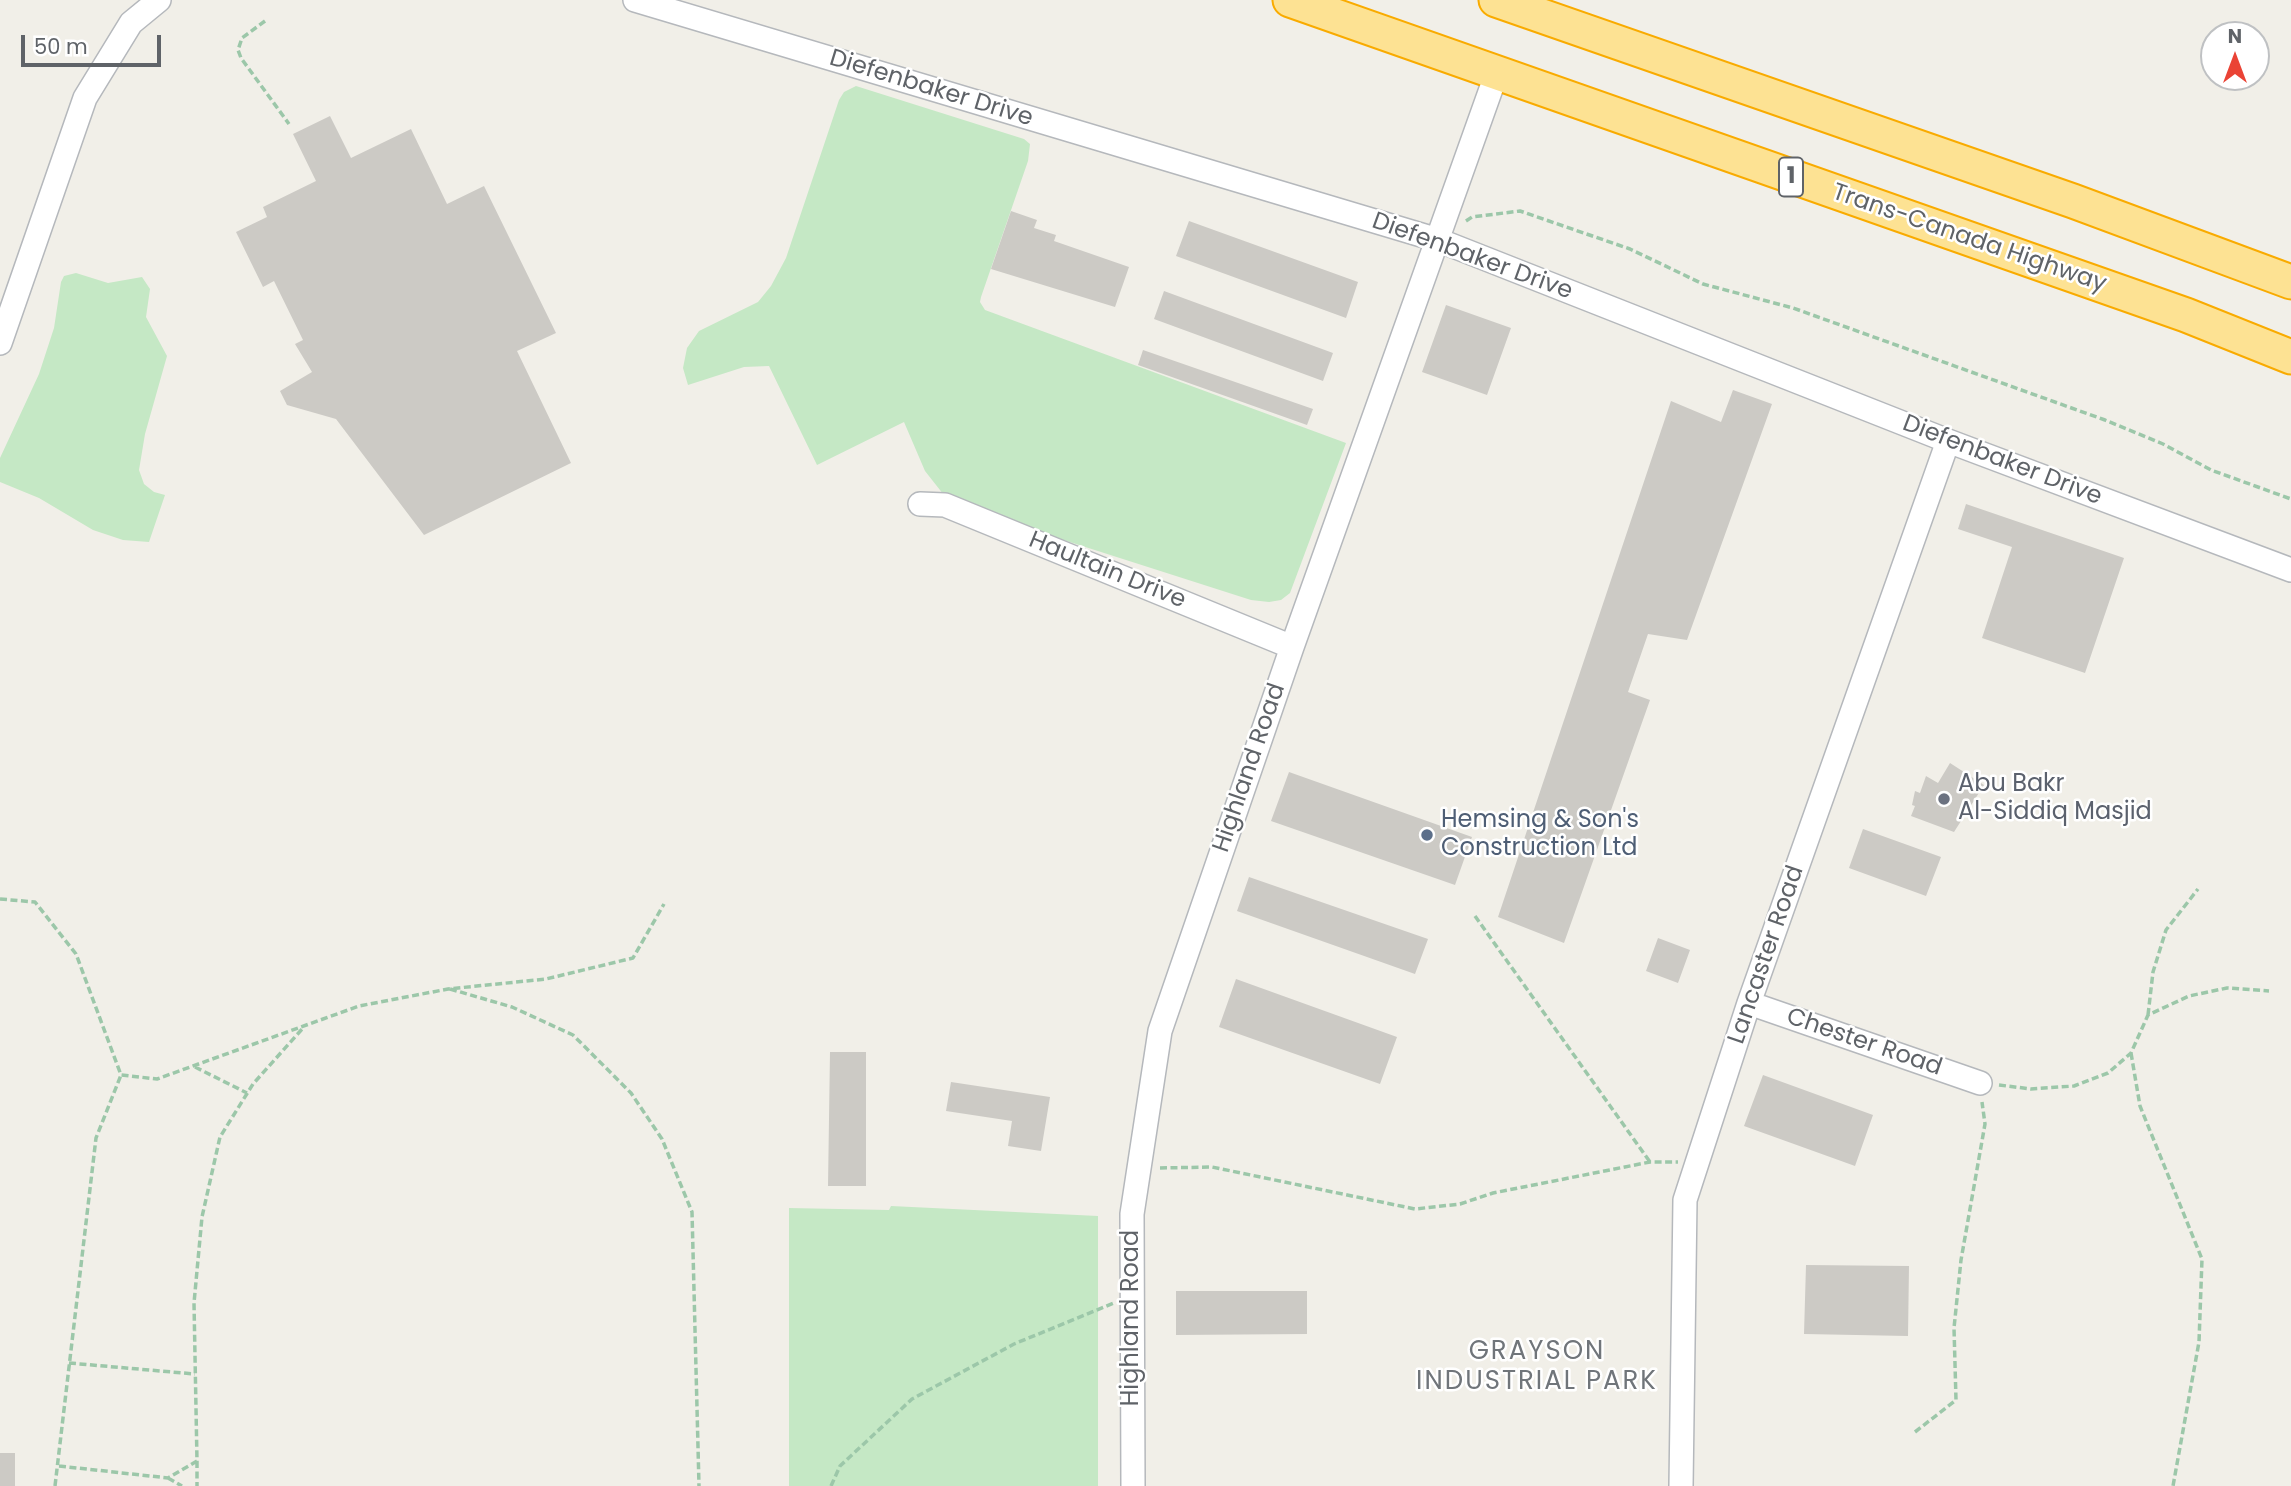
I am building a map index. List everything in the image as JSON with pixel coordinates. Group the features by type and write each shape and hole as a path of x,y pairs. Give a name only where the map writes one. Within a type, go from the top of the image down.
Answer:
{"highway":[{"name":"Trans-Canada Highway","path":"1290,0 1496,75 2186,315 2291,357"},
{"path":"1496,0 2073,201 2291,282"}],"street":[{"path":"0,343 85,98 131,23 159,0"},
{"name":"Diefenbaker Drive","path":"635,0 1438,240 1948,441 2291,570"},
{"name":"Highland Road","path":"1133,1486 1132,1214 1160,1031 1292,646 1496,75"},
{"name":"Lancaster Road","path":"1681,1486 1685,1200 1749,1003 1948,441"},
{"name":"Haultain Drive","path":"920,504 945,505 1292,646"},
{"name":"Chester Road","path":"1749,1003 1980,1083"}],"path":[{"path":"265,21 242,38 238,50 289,124"},
{"path":"1438,240 1472,217 1520,211 1630,249 1703,284 1793,308 2105,420 2163,444 2211,470 2291,499"},
{"path":"1915,1432 1956,1400 1954,1328 1961,1260 1986,1124 1980,1083 2031,1088 2074,1086 2108,1073 2131,1053 2148,1015 2153,972 2166,929 2198,889"},
{"path":"0,899 35,902 76,954 121,1074 96,1138 55,1486"},
{"path":"121,1074 157,1079 359,1006 449,989 546,979 633,958 664,904"},
{"path":"1475,916 1650,1162"},
{"path":"2148,1015 2189,996 2227,988 2269,991"},
{"path":"449,989 512,1007 573,1035 631,1093 662,1139 692,1212 699,1486"},
{"path":"197,1486 194,1303 202,1217 220,1137 247,1093 305,1027"},
{"path":"2131,1053 2140,1106 2202,1259 2199,1342 2173,1486"},
{"path":"195,1067 247,1093"},
{"path":"1138,1175 1162,1168 1212,1167 1415,1209 1460,1204 1493,1193 1650,1162 1697,1162"},
{"path":"831,1486 840,1466 912,1399 1014,1344 1132,1295"},
{"path":"69,1363 195,1374"},
{"path":"168,1478 197,1461"},
{"path":"59,1466 168,1478 182,1486"}],"green space":[{"path":"856,86 1024,139 1030,144 1028,161 981,297 980,302 985,310 1346,443 1290,593 1281,600 1251,600 951,504 925,471 904,422 817,465 769,366 744,367 688,385 683,368 687,348 699,331 758,302 771,286 786,258 839,100 844,92"},
{"path":"76,273 108,283 142,277 150,289 146,317 167,356 145,434 139,470 144,484 154,492 165,495 149,542 123,540 93,530 39,498 0,482 0,458 39,374 54,328 61,282 64,276"},
{"path":"891,1206 1098,1216 1098,1486 789,1486 789,1208 889,1210"}],"building":[{"path":"330,116 351,158 411,129 447,204 484,186 556,333 517,351 571,463 424,535 336,419 287,405 280,391 312,372 295,344 303,340 274,281 263,287 236,232 267,217 263,207 316,181 293,134"},
{"path":"1011,211 1037,220 1034,228 1056,235 1054,241 1129,267 1115,307 991,269"},
{"path":"1189,221 1358,282 1346,318 1176,256"},
{"path":"1164,291 1333,353 1323,381 1154,319"},
{"path":"1446,305 1511,328 1487,395 1422,372"},
{"path":"1143,350 1313,409 1307,425 1138,365"},
{"path":"1733,390 1772,404 1687,640 1648,634 1628,692 1650,700 1564,943 1498,917 1671,401 1721,422"},
{"path":"1966,504 2124,558 2085,673 1982,638 2012,547 1958,529"},
{"name":"Abu Bakr Al-Siddiq Masjid","path":"1950,763 1984,785 1954,832 1911,816 1915,806 1912,805 1915,791 1920,793 1926,776 1938,783"},
{"path":"1289,772 1472,837 1455,885 1271,821"},
{"path":"1863,829 1941,857 1926,896 1849,868"},
{"path":"1249,877 1428,939 1415,974 1237,911"},
{"path":"1658,938 1690,950 1678,983 1646,971"},
{"path":"1236,979 1397,1037 1380,1084 1219,1027"},
{"path":"830,1052 866,1052 866,1186 828,1186"},
{"path":"1763,1075 1873,1115 1855,1166 1744,1126"},
{"path":"951,1082 1050,1097 1041,1151 1008,1146 1012,1121 946,1111"},
{"path":"1806,1265 1909,1266 1908,1336 1804,1334"},
{"path":"1176,1291 1307,1291 1307,1334 1176,1335"},
{"path":"0,1453 15,1453 15,1486 0,1486"}],"place":[{"name":"Abu Bakr Al-Siddiq Masjid","path":"1944,799"},
{"name":"Hemsing & Son's Construction Ltd","path":"1427,835"}],"district":[{"name":"GRAYSON INDUSTRIAL PARK","path":"1537,1367"}]}
